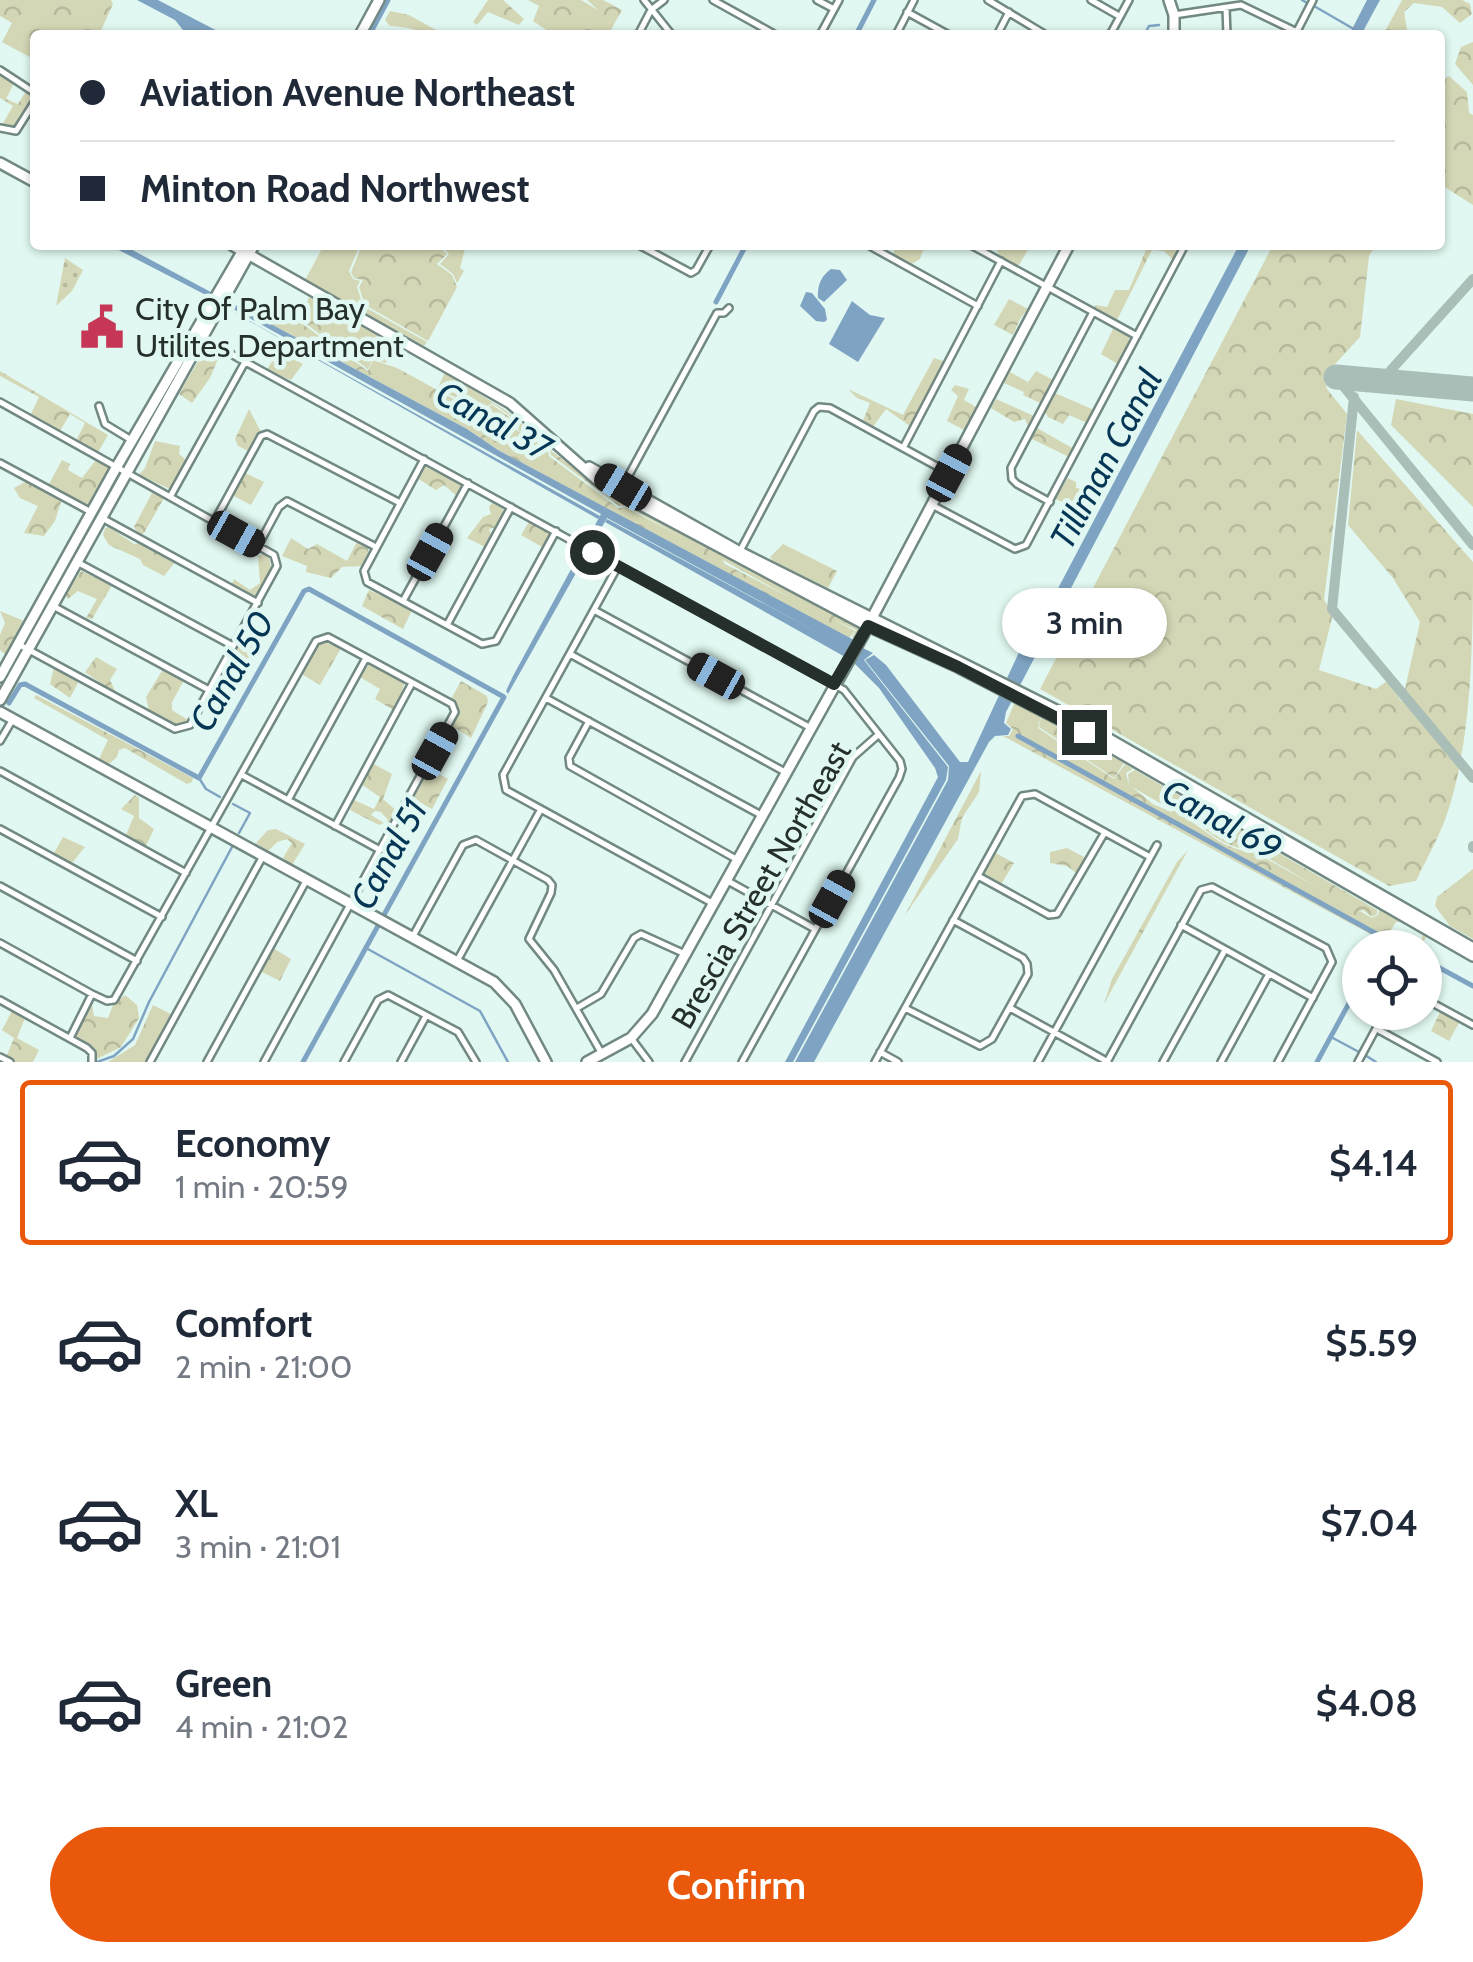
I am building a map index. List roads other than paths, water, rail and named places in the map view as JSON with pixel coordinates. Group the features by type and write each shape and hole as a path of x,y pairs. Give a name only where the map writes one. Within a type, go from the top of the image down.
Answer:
{"main road":[{"path":"363,30 379,0"},
{"path":"1169,0 1174,30"},
{"path":"0,163 30,179"},
{"path":"0,677 92,512 200,337 247,250"},
{"path":"250,250 510,403 596,480 867,626 1025,697 1473,948"},
{"path":"586,1062 630,1038 652,1014 867,626 1066,250"},
{"path":"558,444 738,555"},
{"path":"0,700 102,518 120,471"},
{"path":"1025,697 1473,956"},
{"path":"0,712 494,982 509,996 546,1062"}],"street":[{"path":"644,0 668,30"},
{"path":"641,30 652,10 664,0"},
{"path":"712,0 767,30"},
{"path":"817,0 834,9"},
{"path":"823,30 838,0"},
{"path":"899,30 914,0"},
{"path":"988,0 1038,30"},
{"path":"1091,0 1119,16"},
{"path":"1112,30 1129,0"},
{"path":"1298,30 1313,0"},
{"path":"1174,15 1241,4 1291,30"},
{"path":"1226,7 1227,30"},
{"path":"908,12 939,30"},
{"path":"1000,30 1010,12"},
{"path":"0,70 30,90"},
{"path":"0,128 16,131 30,109"},
{"path":"648,250 688,272 694,272 707,250"},
{"path":"877,250 978,306"},
{"path":"980,250 1136,336"},
{"path":"932,506 1020,549 1030,540 1181,250"},
{"path":"903,448 1001,261"},
{"path":"623,487 717,314 729,308"},
{"path":"1050,502 1016,484 1011,468 1093,312"},
{"path":"200,337 834,684 849,694 879,734 902,769 742,1062"},
{"path":"170,498 245,362"},
{"path":"0,402 258,546 276,560 277,566 190,725 184,729 175,729 18,644"},
{"path":"99,406 105,424 137,443"},
{"path":"738,555 819,407 830,408 949,473"},
{"path":"214,522 261,436 267,434 400,503"},
{"path":"424,460 363,576 402,602 482,644 490,644 496,641 556,531"},
{"path":"0,463 92,512"},
{"path":"402,602 468,483"},
{"path":"258,546 287,501 376,547"},
{"path":"447,626 512,507"},
{"path":"102,518 258,603"},
{"path":"67,556 233,646"},
{"path":"618,566 502,775 502,784 506,790 712,904"},
{"path":"54,606 208,690"},
{"path":"594,610 809,728"},
{"path":"0,943 92,994 114,1000 320,637 328,637 452,704 455,712 264,1062"},
{"path":"570,654 785,772"},
{"path":"288,800 366,658"},
{"path":"335,826 413,682"},
{"path":"546,698 761,816"},
{"path":"0,742 12,718"},
{"path":"590,722 569,758 570,766 736,859"},
{"name":"Brescia Street Northeast","path":"685,1062 852,758 879,734"},
{"path":"0,772 186,873"},
{"path":"241,775 380,850"},
{"path":"875,1062 1019,801 1028,793 1150,857"},
{"path":"456,961 541,809"},
{"path":"0,829 162,917"},
{"path":"978,876 1048,915 1057,914 1105,832"},
{"path":"412,937 463,845 476,840 512,860 552,885 528,938 554,970 602,1054"},
{"path":"1038,1062 1157,845"},
{"path":"150,1062 263,856"},
{"path":"207,1062 307,880"},
{"path":"725,880 815,929"},
{"path":"0,886 137,961"},
{"path":"1009,1008 1107,1062 1201,890 1217,888 1326,948 1332,956 1278,1062"},
{"path":"905,1008 980,1046 992,1039 1028,974 1028,964 953,920"},
{"path":"1182,925 1313,998"},
{"path":"577,1008 602,994 634,938 641,934 684,954"},
{"path":"1163,1062 1226,950"},
{"path":"1221,1062 1269,974"},
{"path":"70,1038 92,994"},
{"path":"344,1062 378,1000 384,996 395,998 463,1036 476,1062"},
{"path":"0,1000 92,1052 92,1062"},
{"path":"1442,1008 1473,1025"},
{"path":"401,1062 427,1015"},
{"path":"1358,1062 1376,1030"},
{"path":"1379,1030 1437,1062"},
{"path":"630,1038 648,1062"},
{"path":"880,1052 898,1062"},
{"path":"0,1057 10,1062"}],"water":[{"path":"137,0 158,0 215,30 183,30 175,20"},
{"path":"1367,0 1380,0 1364,30 1352,30"},
{"path":"119,250 132,250 854,640 848,649 607,518 508,694 513,676 601,514 235,310"},
{"path":"1236,250 1248,250 1006,712 1004,723 1011,729 1008,735 995,736 989,742 814,1062 795,1062 948,780 949,766 865,660 874,655 886,665 960,762 968,762 1028,633 1044,615"},
{"path":"831,269 840,270 847,280 824,302 818,298 819,285"},
{"path":"806,292 812,293 825,309 827,320 816,321 800,306"},
{"path":"852,301 870,315 885,318 858,362 829,344"},
{"path":"228,309 600,516 598,519"},
{"path":"607,519 850,650 847,658 605,522"},
{"path":"859,646 873,653 864,660 948,767 946,780 793,1062 785,1062 938,777 879,688 851,660"}],"waterway":[{"path":"372,30 388,0"},
{"path":"859,30 874,0"},
{"path":"1302,0 1307,3"},
{"path":"1314,6 1352,28"},
{"path":"1147,30 1159,25"},
{"path":"716,302 743,250"},
{"name":"Canal 50","path":"9,703 20,685 25,684 199,778 304,591 309,589 504,697"},
{"name":"Canal 51","path":"303,1062 504,697"},
{"name":"Canal 69","path":"1018,736 1369,930"},
{"path":"199,778 206,789 220,797"},
{"path":"233,804 250,813 239,833"},
{"path":"97,1062 114,1056 133,1039 232,847"},
{"path":"366,948 480,1011 508,1062"},
{"name":"Canal 69","path":"1442,969 1473,986"},
{"path":"1317,1062 1342,1016"},
{"path":"1331,1037 1359,1052"},
{"path":"1365,1055 1376,1062"}],"place":[{"name":"City Of Palm Bay Utilites Department","path":"102,327"}],"water label":[{"name":"Canal 37","path":"494,421"},
{"name":"Tillman Canal","path":"1106,459"}]}
